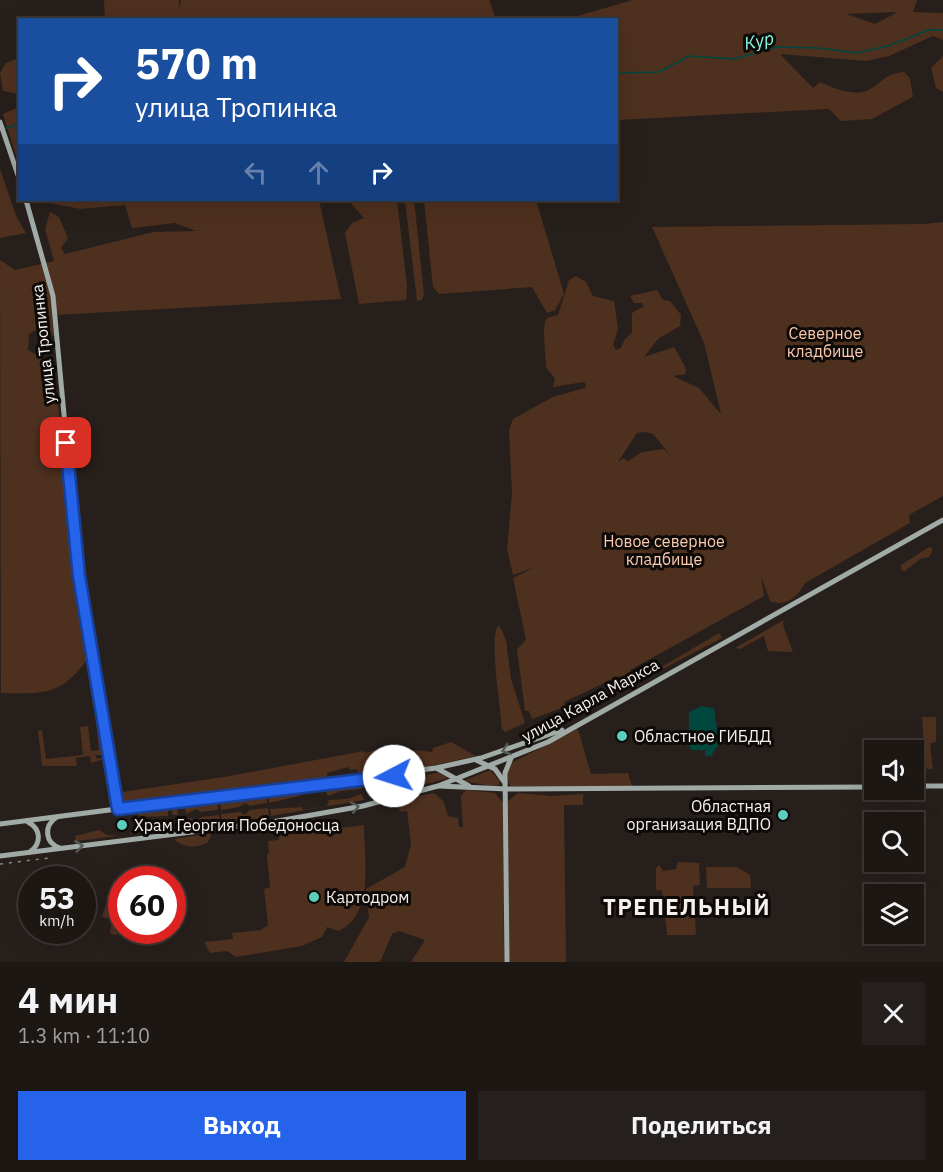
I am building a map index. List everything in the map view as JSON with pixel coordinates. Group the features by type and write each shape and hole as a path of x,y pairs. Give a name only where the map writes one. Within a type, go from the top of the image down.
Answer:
{"main road":[{"path":"0,122 18,175"},
{"name":"улица Тропинка","path":"26,201 53,296 79,576 118,809"},
{"name":"улица Карла Маркса","path":"438,786 548,742 577,723 943,520"},
{"path":"0,824 436,768 474,760 533,741 577,723"},
{"path":"507,962 506,767 511,758"},
{"path":"474,760 490,766 501,776 507,789"},
{"path":"436,768 470,786"},
{"path":"417,771 411,784 421,790"},
{"path":"390,775 401,779 404,785 403,791 395,797"},
{"path":"0,856 272,822 332,812 438,786 507,789 864,787"},
{"path":"924,786 943,786"},
{"path":"58,817 50,823 47,834 52,844 61,849"},
{"path":"24,821 34,825 39,835 37,846 28,853"}],"green space":[{"path":"104,0 179,0 179,9 181,0 489,0 496,18 105,18"},
{"path":"633,0 917,0 913,12 943,13 943,40 933,36 889,56 867,61 780,54 813,88 820,82 855,93 871,89 897,73 904,72 910,78 913,97 872,119 841,121 829,109 618,120 618,18 570,18","holes":["895,12 896,13 875,24 846,14"]},
{"path":"943,56 943,92 936,88 931,68"},
{"path":"18,58 18,94 3,91 0,73 6,63"},
{"path":"18,108 18,163 3,114"},
{"path":"0,169 17,218 26,233 0,238"},
{"path":"54,201 319,201 341,299 56,315 52,316 54,336 37,329 29,334 28,350 54,365 74,559 90,656 71,678 52,690 1,693 0,260 15,270 54,261 45,229 50,212 59,217 68,238 61,248 65,254 154,232 196,231 175,223 132,228 125,205 80,209 50,203"},
{"path":"349,201 374,201 374,203 397,201 407,286 406,300 359,304 345,233 352,223 364,218"},
{"path":"405,201 414,201 424,294 422,300 417,301"},
{"path":"424,201 536,201 564,294 555,310 547,313 532,287 439,294 433,287"},
{"path":"943,222 943,496 909,515 910,523 805,583 791,600 781,603 770,601 761,576 764,596 630,670 638,681 719,633 722,638 628,687 619,676 564,702 565,707 532,719 529,711 525,711 517,649 526,640 513,578 535,567 513,575 507,549 512,494 509,430 513,419 553,397 585,388 584,382 553,387 555,379 546,367 545,322 547,318 558,315 569,280 576,276 586,282 593,296 614,301 618,329 613,345 616,350 621,348 625,339 632,333 632,313 644,306 642,303 634,303 630,296 657,290 663,300 670,301 681,315 680,326 658,339 644,357 674,347 685,366 686,374 673,376 699,388 721,414 704,343 652,227","holes":["637,433 653,434 672,457 664,449 642,452 627,462 624,458 618,462"]},
{"path":"929,547 933,549 929,557 920,559 905,571 901,570 901,565"},
{"path":"784,620 783,625 793,652 768,651 764,636 740,649 735,648"},
{"path":"499,625 506,640 511,679 525,723 505,732 502,729 495,657 496,631"},
{"path":"621,686 622,691 574,714 572,709"},
{"path":"103,717 108,755 95,755 97,759 107,757 108,761 104,759 91,763 90,756 76,758 77,766 42,766 38,731 42,730 46,759 83,755 80,727 88,726 91,751 99,750 96,719"},
{"path":"922,717 936,717 936,742 930,743 933,769 927,769"},
{"path":"578,729 591,774 628,773 632,786 510,786 507,776 509,764"},
{"path":"451,742 476,756 431,766 383,772 376,772 374,767 368,768 366,773 358,776 357,769 350,770 348,767 327,773 327,779 123,804 122,792 224,777 364,751 365,753 387,747 432,752 433,748"},
{"path":"490,770 500,781 499,785 491,786 464,781"},
{"path":"438,773 448,778 416,787 414,785 415,776"},
{"path":"397,780 401,785 399,791 368,799 380,794 384,789 380,784 365,784"},
{"path":"362,784 362,789 341,791 328,796 325,790 301,793 300,796 269,803 268,795"},
{"path":"466,790 495,793 503,803 504,962 411,962 425,940 399,931 392,934 380,962 344,962 369,917 366,889 405,867 411,844 407,811 400,812 397,800 434,793 444,802 448,816 458,818 459,827 463,827 461,796"},
{"path":"518,793 552,796 583,794 583,805 564,805 566,962 509,962 508,801"},
{"path":"361,794 364,800 271,816 270,809 302,807 303,810 327,806 329,800 347,799"},
{"path":"266,796 267,803 250,806 245,803 239,807 221,810 220,801"},
{"path":"217,802 218,810 201,812 196,809 186,814 185,807 177,808 178,815 173,815 171,807"},
{"path":"168,807 168,816 140,817 137,814 127,814"},
{"path":"268,808 269,817 222,823 221,814 240,812 245,815 250,810"},
{"path":"219,815 220,823 173,829 174,820 191,818 196,821 202,817"},
{"path":"169,821 171,829 128,834 149,823"},
{"name":"Картодром","path":"364,825 365,884 358,913 350,923 338,931 327,927 322,937 302,946 236,957 227,951 210,953 204,942 233,939 232,933 261,930 268,925 264,889 270,887 268,841 279,840 279,835"},
{"path":"99,830 107,835 118,836 76,841 75,836"},
{"path":"212,833 208,842 195,846 186,846 174,839"},
{"path":"678,862 699,863 700,885 693,886 696,935 667,935 662,890 656,890 656,868 659,865 663,871 676,869"},
{"path":"706,867 737,867 750,875 751,888 707,888"},
{"path":"105,907 108,908 108,918 102,917"}],"water":[{"path":"701,706 714,708 719,744 711,756 705,756 705,750 691,750 689,746 689,712"}],"waterway":[{"name":"Кур","path":"618,73 659,72 689,56 734,59 777,47 819,48 856,53 888,46 929,30 943,30"},
{"name":"Кур","path":"3,129 18,125"}],"railway":[{"path":"0,864 49,858"}],"place":[{"name":"Областное ГИБДД","path":"622,736"},
{"name":"Областная организация ВДПО","path":"783,815"},
{"name":"Храм Георгия Победоносца","path":"122,825"},
{"name":"Картодром","path":"314,897"}],"district":[{"name":"ТРЕПЕЛЬНЫЙ","path":"687,907"}],"route":[{"path":"66,443 79,576 118,809 394,776"}],"park label":[{"name":"Северное кладбище","path":"825,342"},
{"name":"Новое северное кладбище","path":"664,550"}]}
